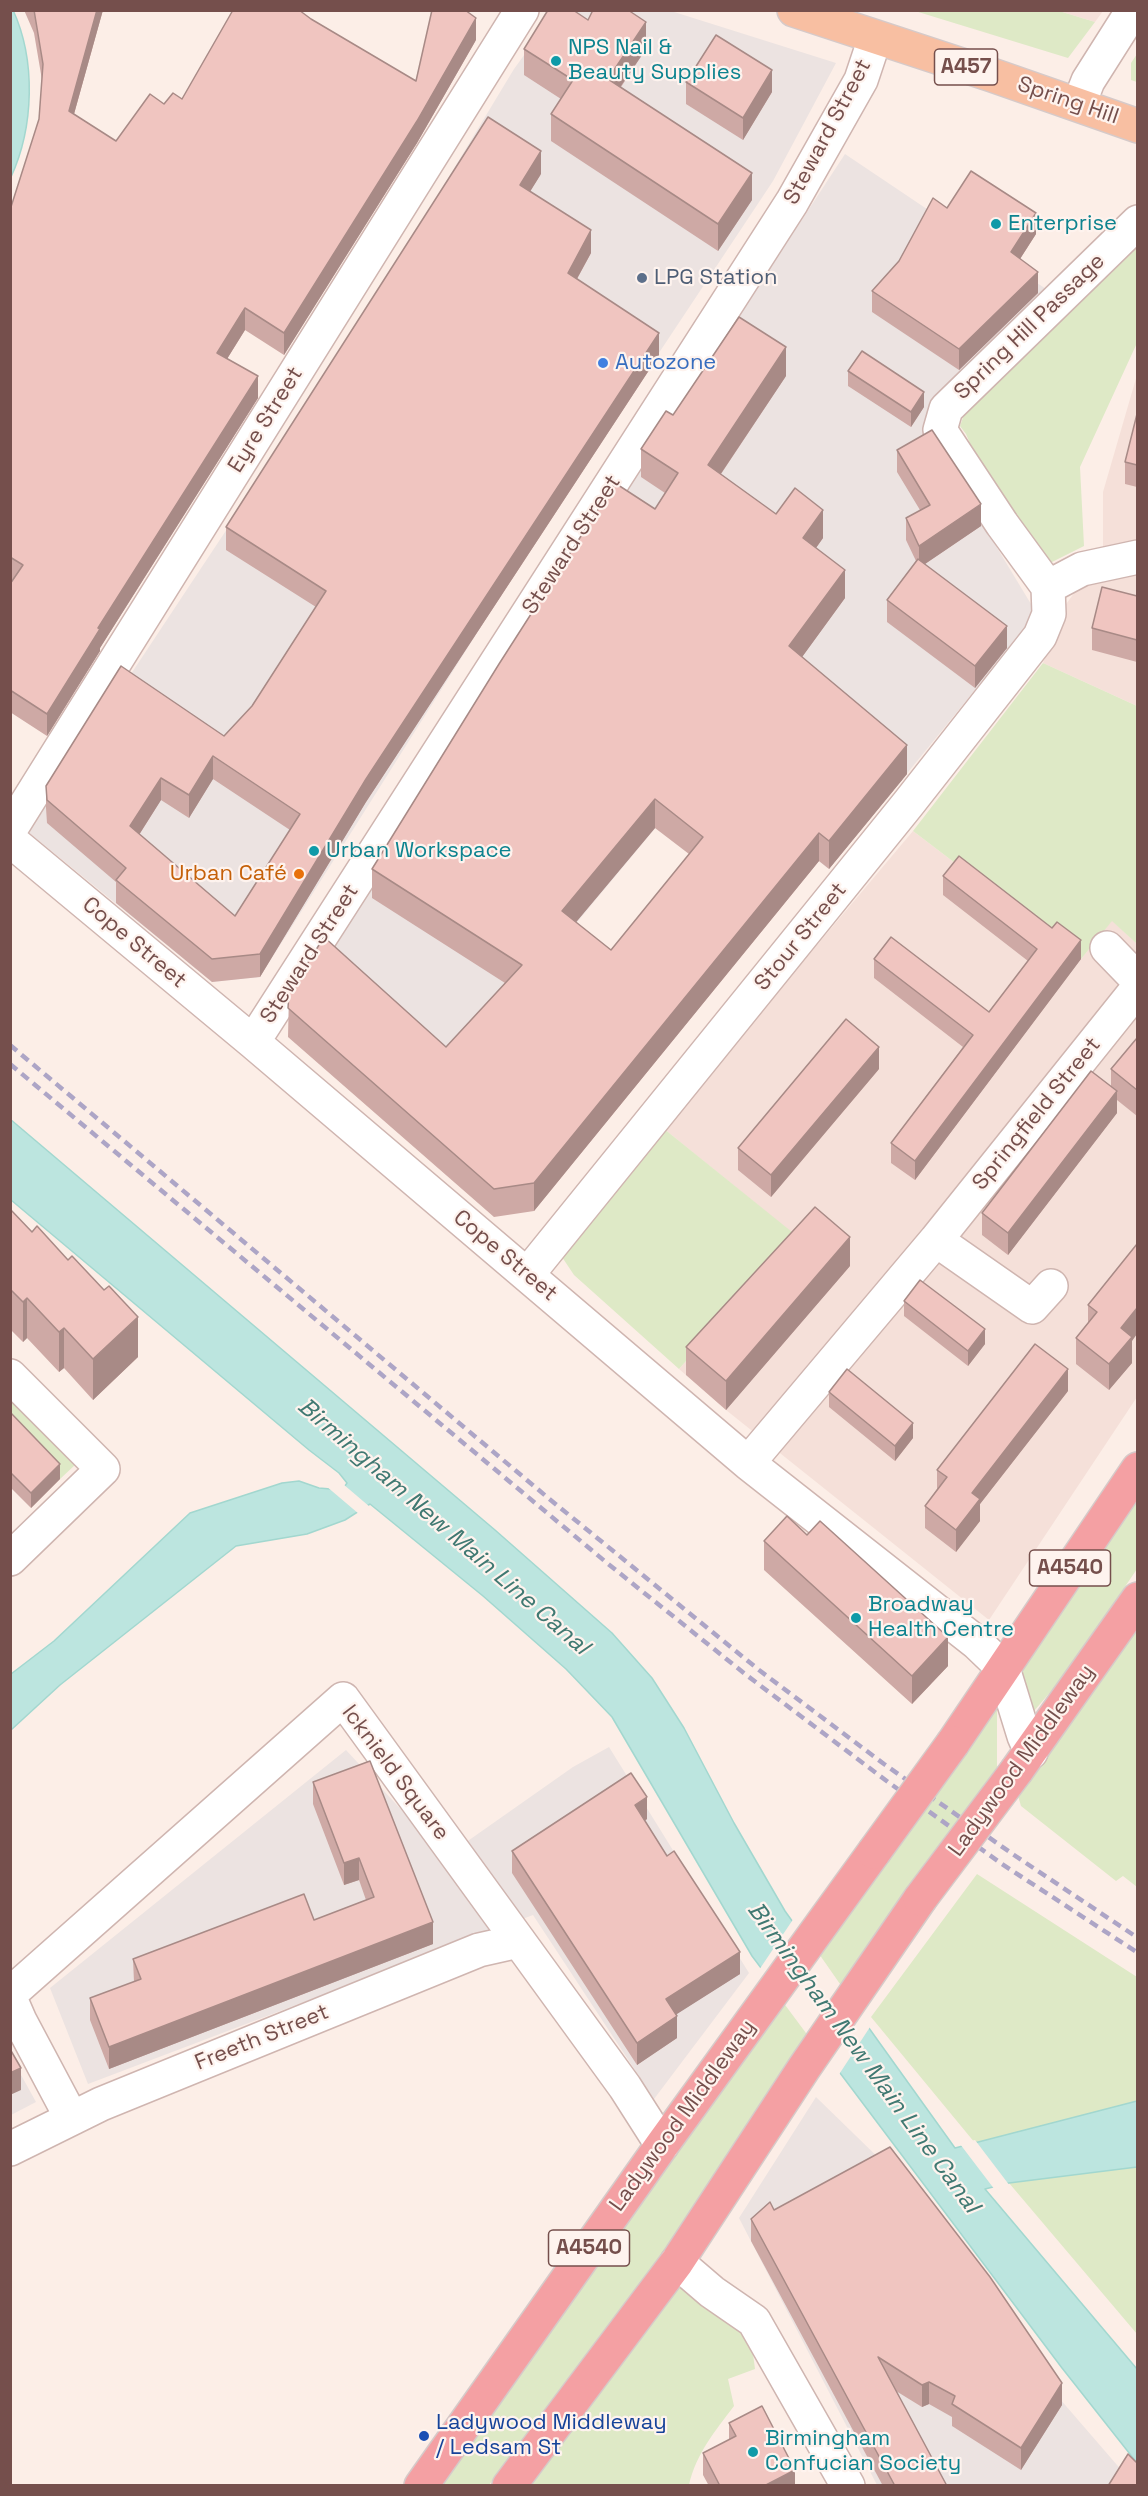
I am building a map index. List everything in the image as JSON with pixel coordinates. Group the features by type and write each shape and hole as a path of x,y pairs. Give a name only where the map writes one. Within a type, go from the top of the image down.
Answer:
{"highway":[{"name":"A4540","path":"1003,1668 1137,1469"},
{"name":"Ladywood Middleway","path":"677,2262 804,2068 920,1899 1024,1761 1137,1599"},
{"name":"Ladywood Middleway","path":"421,2486 662,2145 953,1743 1003,1668"},
{"name":"A4540","path":"509,2486 677,2262"}],"main road":[{"name":"Spring Hill","path":"794,10 875,39 1079,104 1137,126"}],"street":[{"name":"Eyre Street","path":"10,830 522,10"},
{"path":"1079,104 1088,81 1133,10"},
{"name":"Steward Street","path":"254,1042 792,202 861,80 875,39"},
{"name":"Spring Hill Passage","path":"1048,587 1002,524 940,430 946,409 1137,222"},
{"path":"1048,587 1082,568 1137,557"},
{"name":"Stour Street","path":"527,1275 908,804 1040,636 1049,614 1048,587"},
{"name":"Cope Street","path":"10,840 254,1042 748,1463 977,1644 1003,1668"},
{"path":"1107,948 1137,980"},
{"name":"Springfield Street","path":"748,1463 936,1239 1137,988"},
{"path":"936,1239 1032,1307 1052,1286"},
{"path":"10,1376 104,1469 10,1558"},
{"path":"1003,1668 1024,1736 1024,1761"},
{"name":"Icknield Square","path":"71,2117 20,2021 10,1996 343,1699 625,2087 662,2145"},
{"name":"Freeth Street","path":"10,2149 71,2117 479,1950 519,1941"},
{"path":"677,2262 712,2292 754,2320 848,2486"}],"shaded area":[{"path":"556,11 671,11 836,63 773,181 554,511 260,977 212,982 27,831 331,372 514,69"},
{"path":"1059,11 1103,11 1095,22"},
{"path":"845,154 1046,289 929,435 1037,614 829,869 703,771 446,1076 323,965 592,540"},
{"path":"1137,375 1137,706 1043,663 1064,607 1103,553 1103,492"},
{"path":"913,831 1081,959 1112,920 1137,944 1137,1397 989,1620 726,1410 679,1369 797,1237 663,1128"},
{"path":"609,1747 749,1973 654,2099 533,1915 88,2084 50,1988 346,1750 445,1857 573,1767"},
{"path":"10,2055 36,2102 11,2115 10,2115"},
{"path":"816,2097 890,2169 1047,2384 1137,2485 877,2485 739,2218"}],"green space":[{"path":"915,11 1059,11 1095,22 1068,58"},
{"path":"1137,54 1137,82 1131,80 1131,63"},
{"path":"1137,248 1137,343 1080,467 1084,546 1044,566 993,498 966,434 960,426 965,412"},
{"path":"1043,663 1137,706 1137,944 1112,921 1081,959 913,831"},
{"path":"663,1128 797,1236 679,1369 574,1275 562,1257"},
{"path":"10,1398 75,1465 60,1479 11,1427"},
{"path":"1137,1498 1137,1569 1065,1675 1028,1718 1022,1665"},
{"path":"1137,1624 1137,1887 1123,1876 1116,1881 1021,1806 1016,1789"},
{"path":"997,1703 997,1769 790,2061 700,2200 622,2309 489,2485 433,2486"},
{"path":"977,1874 1137,1977 1137,2101 975,2143 871,2017"},
{"path":"1137,2167 1137,2334 1009,2183"},
{"path":"690,2284 751,2339 755,2369 728,2379 734,2406 701,2453 689,2485 529,2486 668,2287"}],"water":[{"path":"13,10 26,50 29,94 24,137 11,177 10,11"},
{"name":"Birmingham New Main Line Canal","path":"10,1119 495,1530 612,1633 652,1678 684,1728 734,1823 785,1911 955,2148 1137,2101 1137,2167 1009,2183 985,2189 1137,2369 1137,2463 1062,2368 752,1956 612,1717 566,1669 483,1596 370,1504 345,1520 307,1534 236,1546 60,1685 11,1730 11,1674 54,1641 190,1513 282,1483 299,1481 319,1488 342,1490 347,1483 339,1473 11,1200"}],"pier":[{"path":"343,1484 370,1507 359,1514 326,1486"},
{"path":"794,1918 870,2027 838,2076 759,1970"},
{"path":"975,2140 1010,2186 995,2190 960,2144"}],"building":[{"path":"34,10 97,10 69,111 116,141 150,94 164,104 173,93 182,99 233,10 299,10 416,81 432,10 465,10 476,18 417,121 284,333 245,308 217,353 258,376 98,628 100,629 47,714 10,690 10,584 23,565 10,557 10,210 39,119 43,64"},
{"path":"548,10 573,10 588,20 593,10 628,10 646,22 608,79 752,173 718,224 551,114 573,80 524,49"},
{"path":"716,35 772,70 743,118 686,82"},
{"path":"488,117 541,151 520,185 591,230 568,273 659,333 366,779 260,954 212,959 116,880 126,868 47,800 46,786 121,666 224,736 252,706 326,591 226,527","holes":["213,756 300,814 235,916 130,826 161,778 189,795"]},
{"path":"971,171 1036,213 1011,252 1038,272 959,349 872,291 899,261 933,198 947,208"},
{"path":"739,317 786,347 708,465 776,514 795,488 823,510 803,538 845,570 789,646 907,745 829,841 819,833 534,1183 494,1189 288,1008 289,993 324,937 446,1047 522,965 372,869 615,483 655,509 678,473 641,449 666,411 673,415","holes":["655,799 703,837 611,950 562,911"]},
{"path":"862,351 924,392 911,412 848,371"},
{"path":"1137,414 1137,465 1125,462"},
{"path":"932,430 981,504 919,546 906,518 930,505 897,450"},
{"path":"918,559 1007,626 975,666 887,600"},
{"path":"1102,587 1137,596 1137,640 1092,628"},
{"path":"959,856 1052,928 1057,922 1081,940 915,1161 891,1143 973,1035 874,959 891,937 989,1012 1037,949 943,876"},
{"path":"846,1019 879,1047 771,1175 738,1148"},
{"path":"1137,1038 1137,1090 1111,1069"},
{"path":"1091,1071 1117,1091 1008,1233 982,1213"},
{"path":"815,1207 850,1237 726,1381 686,1347"},
{"path":"10,1209 32,1232 37,1226 68,1260 72,1256 104,1290 109,1286 138,1317 93,1359 64,1328 59,1332 27,1298 23,1302 10,1289"},
{"path":"1137,1244 1137,1308 1121,1328 1132,1337 1109,1364 1076,1338 1097,1312 1088,1305"},
{"path":"920,1280 985,1329 968,1351 904,1301"},
{"path":"1035,1344 1068,1369 972,1493 980,1499 956,1530 925,1506 947,1477 937,1470"},
{"path":"847,1369 913,1423 895,1446 829,1392"},
{"path":"10,1412 60,1464 31,1493 10,1472"},
{"path":"787,1516 807,1535 820,1521 948,1637 912,1676 764,1541"},
{"path":"370,1761 433,1922 109,2047 90,1998 141,1979 133,1959 304,1894 314,1920 374,1897 359,1858 344,1863 313,1782"},
{"path":"631,1773 647,1797 635,1805 667,1856 674,1851 740,1952 666,1999 677,2016 637,2043 512,1851"},
{"path":"10,2049 21,2068 10,2073"},
{"path":"890,2147 990,2277 1062,2383 1021,2448 952,2404 955,2396 929,2382 922,2385 878,2357 947,2486 895,2486 751,2219 770,2202 774,2210"},
{"path":"762,2406 795,2470 764,2486 720,2486 703,2453 736,2436 729,2423"},
{"path":"1128,2454 1137,2463 1137,2486 1108,2486"}],"railway":[{"path":"10,1045 547,1497 759,1670 884,1764 1138,1938"},
{"path":"10,1064 607,1563 745,1674 888,1782 1002,1864 1138,1953"}],"place":[{"name":"NPS Nail & Beauty Supplies","path":"556,61"},
{"name":"Enterprise","path":"996,224"},
{"name":"LPG Station","path":"642,278"},
{"name":"Autozone","path":"603,363"},
{"name":"Urban Workspace","path":"314,851"},
{"name":"Urban Café","path":"299,874"},
{"name":"Broadway Health Centre","path":"856,1618"},
{"name":"Ladywood Middleway / Ledsam St","path":"424,2436"},
{"name":"Birmingham Confucian Society","path":"753,2452"}]}
